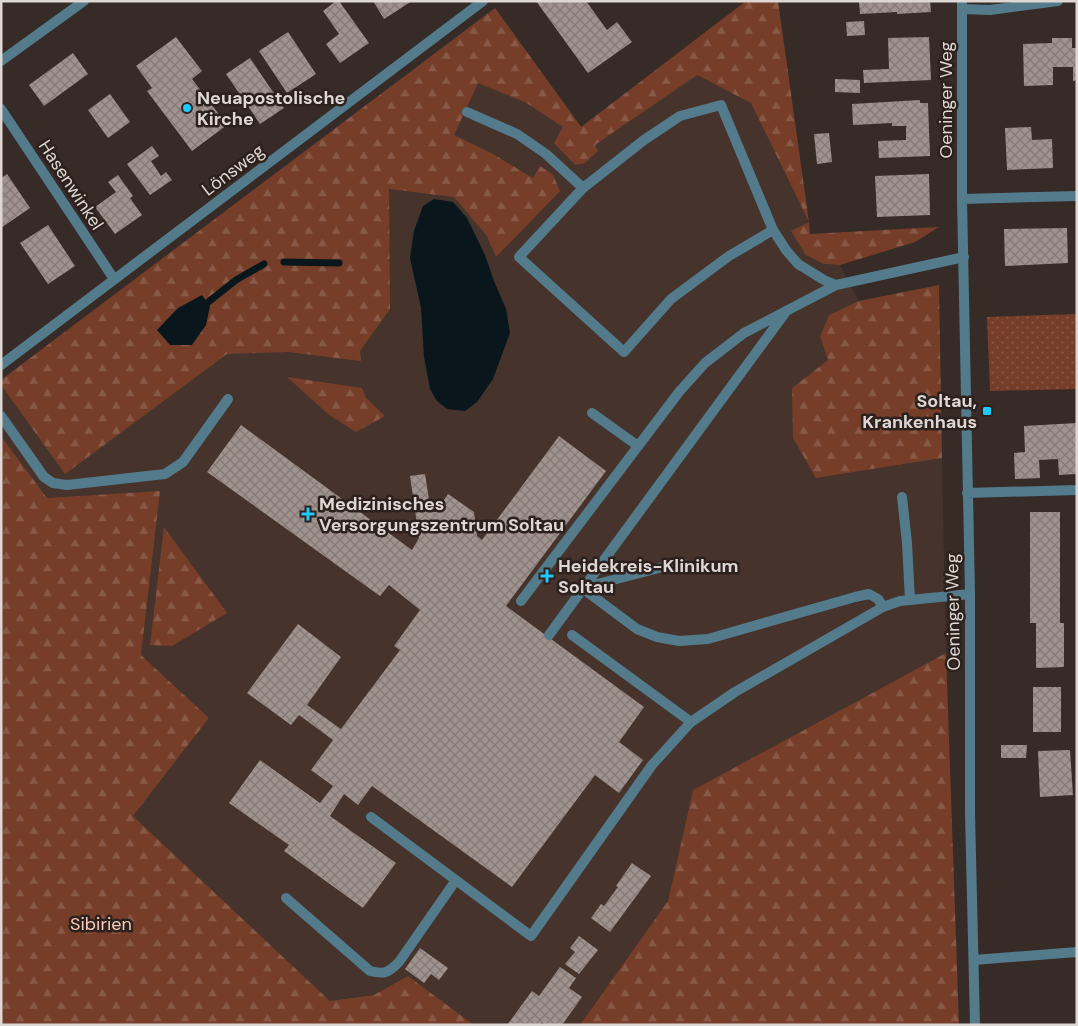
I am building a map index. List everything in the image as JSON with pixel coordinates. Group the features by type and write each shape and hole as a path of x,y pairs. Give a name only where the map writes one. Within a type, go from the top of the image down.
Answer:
{"street":[{"path":"1,61 84,1"},
{"name":"Lönsweg","path":"1,365 484,1"},
{"path":"962,5 990,10 1058,1"},
{"name":"Oeninger Weg","path":"962,5 962,199 970,594 970,813 975,1025"},
{"path":"773,230 729,256 671,299 624,352 519,257 583,188 644,140 680,116 721,105 773,230 798,264 836,285"},
{"name":"Hasenwinkel","path":"1,108 114,279"},
{"path":"467,112 524,139 546,154 583,188"},
{"path":"962,199 1077,196"},
{"path":"521,601 679,392 705,363 744,333 836,285 964,257"},
{"path":"549,635 787,310"},
{"path":"1,416 44,477 53,483 67,485 165,474 183,462 228,399"},
{"path":"592,413 638,446"},
{"path":"967,493 1077,490"},
{"path":"902,497 910,600"},
{"path":"582,588 682,562"},
{"path":"582,588 637,629 657,637 679,641 708,639 869,594 878,599 883,607"},
{"path":"370,817 531,936 652,766 691,722 735,692 883,607 900,601 970,594"},
{"path":"572,635 691,722"},
{"path":"286,898 370,971 382,974 391,970 399,962 456,880"},
{"path":"974,960 1077,952"}],"shaded area":[{"name":"Heidekreis-Klinikum Soltau","path":"495,8 595,145 696,75 751,102 809,222 791,232 824,264 840,265 859,301 829,315 820,336 828,360 792,388 817,478 942,458 946,653 693,790 668,901 580,1025 474,1025 408,976 374,995 330,1001 133,816 209,718 141,655 159,492 47,498 1,436 1,380"},
{"path":"434,199 453,202 467,218 485,255 506,309 510,333 493,379 477,402 465,411 447,409 437,401 430,389 424,357 421,308 410,258 414,231 423,206"},
{"path":"202,295 210,306 206,325 192,345 170,345 157,330 178,308"}],"green space":[{"path":"746,1 778,1 809,222 751,103 697,75 595,145 598,151 585,163 575,165 554,143 563,127 525,102 478,83 454,135 493,154 533,178 540,166 553,175 560,191 496,257 487,236 454,197 389,189 390,309 360,351 361,361 288,352 227,354 65,474 1,385 1,380 495,8 581,127"},
{"path":"809,222 810,234 939,227 915,242 840,265 824,264 806,255 791,231"},
{"path":"939,285 942,458 816,478 793,438 792,388 828,360 820,336 829,315 859,301"},
{"path":"1077,314 1077,389 990,391 987,317"},
{"path":"287,377 362,388 366,398 385,416 356,432 328,414"},
{"name":"Sibirien","path":"1,436 47,498 160,491 141,655 209,718 133,816 330,1001 374,995 408,976 474,1025 1,1025"},
{"path":"164,527 227,613 172,646 150,645"},
{"path":"946,653 959,1025 580,1025 668,901 693,790"}],"building":[{"path":"336,1 339,1 369,43 340,63 326,44 339,34 323,11"},
{"path":"373,1 412,1 384,19"},
{"path":"536,1 586,1 607,30 617,22 632,42 588,73"},
{"path":"859,1 930,1 931,12 860,14"},
{"path":"864,21 865,35 847,36 846,22"},
{"path":"288,32 316,74 287,93 259,51"},
{"name":"Neuapostolische Kirche","path":"176,37 202,71 192,79 227,125 192,151 147,91 152,88 136,66"},
{"path":"929,37 931,80 864,83 863,70 889,69 888,38"},
{"path":"1052,38 1072,38 1072,48 1077,48 1077,80 1073,81 1073,67 1053,67 1053,85 1024,86 1023,44 1052,43"},
{"path":"73,53 88,74 44,106 29,85"},
{"path":"250,58 284,108 260,124 226,74"},
{"path":"835,79 860,80 860,93 835,92"},
{"path":"110,94 130,122 108,138 88,110"},
{"path":"920,100 920,103 928,103 930,156 879,158 878,141 906,140 907,126 892,126 892,123 853,125 852,104"},
{"path":"1031,127 1032,140 1052,139 1053,168 1007,170 1005,128"},
{"path":"829,133 832,162 817,164 814,134"},
{"path":"152,146 159,156 151,161 161,176 166,172 172,180 150,195 127,164"},
{"path":"7,174 30,208 1,228 1,178"},
{"path":"929,174 930,215 877,217 875,176"},
{"path":"118,175 133,196 130,198 142,215 115,234 95,207 116,192 108,182"},
{"path":"48,225 75,266 48,284 20,243"},
{"path":"1067,228 1068,263 1005,266 1004,229"},
{"path":"1077,423 1077,474 1059,475 1058,459 1039,460 1040,478 1015,479 1014,453 1025,452 1024,426"},
{"path":"241,425 412,550 419,538 410,476 425,474 431,512 436,512 448,494 474,512 477,536 482,540 559,436 606,471 506,606 644,707 619,742 643,760 619,793 595,775 512,887 372,786 358,805 344,794 330,816 396,863 363,908 284,851 289,845 229,803 260,760 320,803 333,786 311,770 333,740 299,715 291,725 247,693 298,624 341,657 307,705 341,729 400,650 394,646 420,610 389,585 380,596 207,472"},
{"path":"1030,512 1060,512 1060,623 1064,623 1064,667 1036,668 1036,623 1030,623"},
{"path":"1033,687 1061,687 1061,732 1033,732"},
{"path":"1001,745 1027,745 1026,758 1001,758"},
{"path":"1070,750 1073,795 1040,797 1038,751"},
{"path":"632,863 651,876 610,932 591,918 601,904 604,906"},
{"path":"579,936 598,950 579,974 565,964 575,952 570,948"},
{"path":"420,948 448,968 439,980 431,974 424,983 405,969"},
{"path":"560,967 576,978 569,988 582,997 562,1025 544,1025 542,1023 540,1025 507,1025 532,991 539,996"}],"waterway":[{"path":"284,262 339,263"},
{"path":"207,303 236,280 264,264"}],"place":[{"name":"Neuapostolische Kirche","path":"187,108"},
{"name":"Soltau, Krankenhaus","path":"987,411"},
{"name":"Medizinisches Versorgungszentrum Soltau","path":"308,514"},
{"name":"Heidekreis-Klinikum Soltau","path":"547,576"}]}
